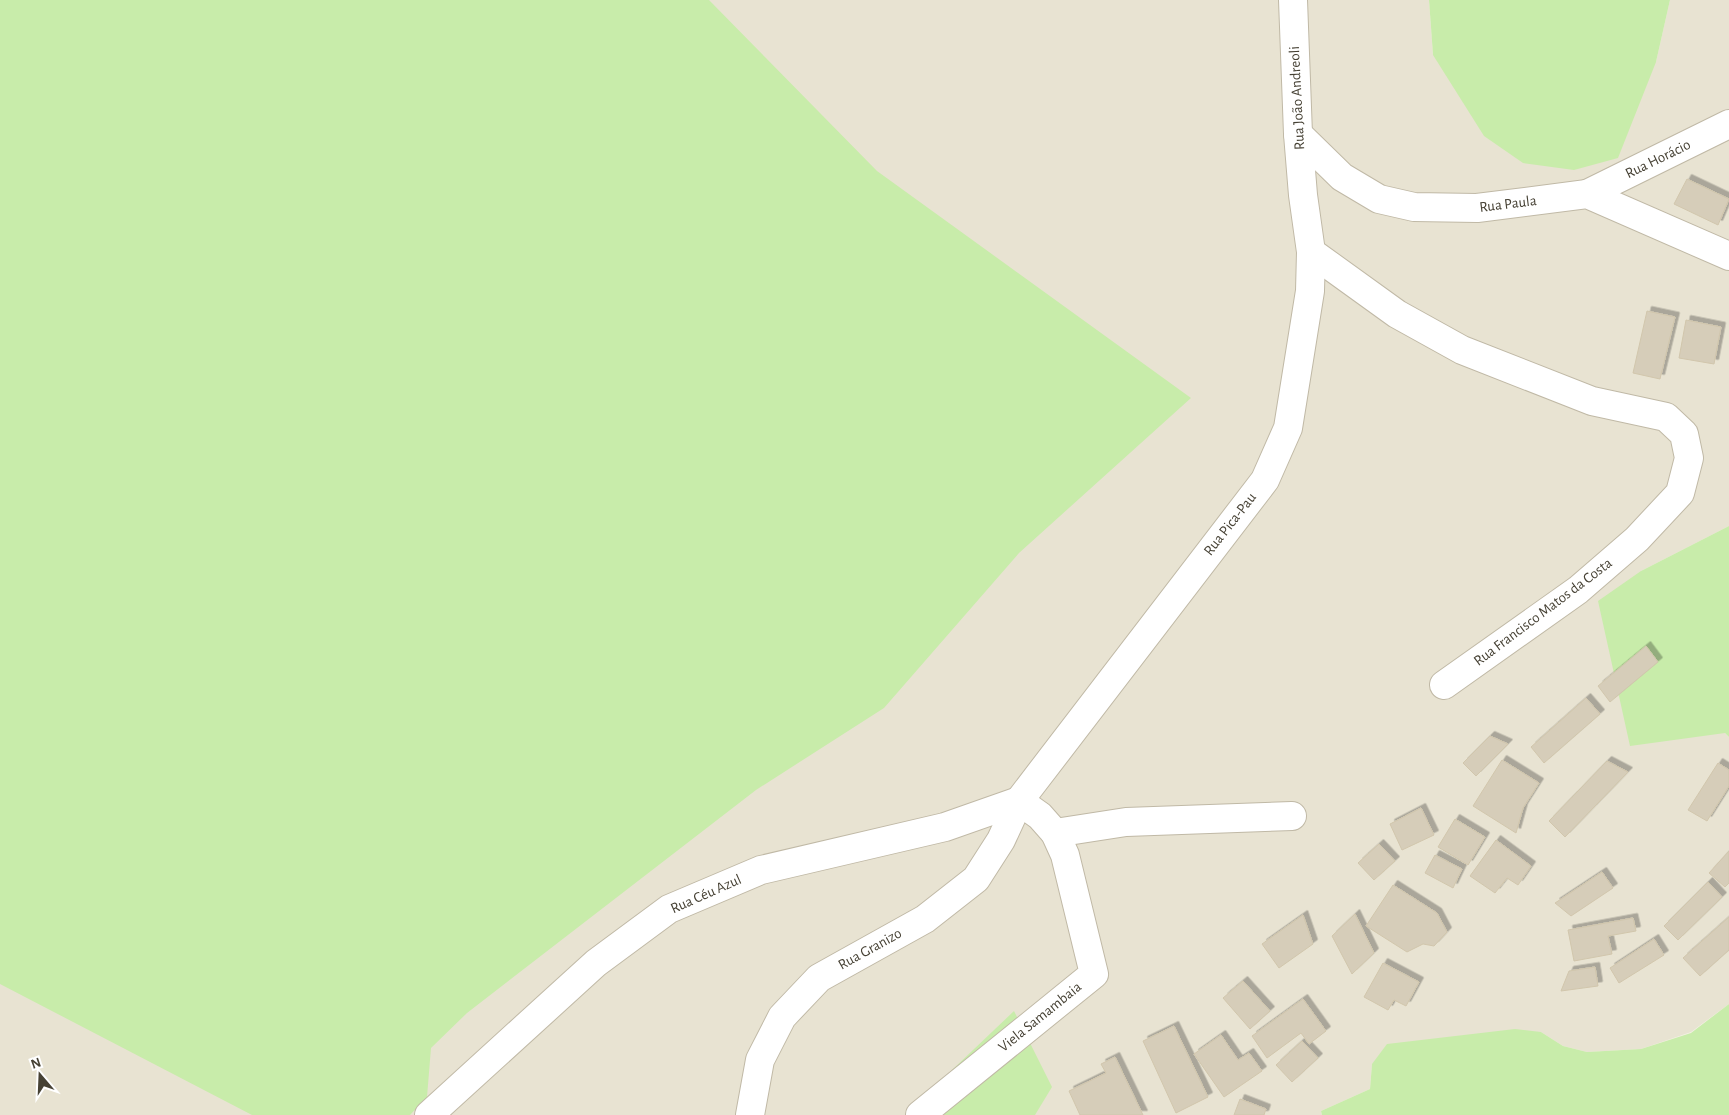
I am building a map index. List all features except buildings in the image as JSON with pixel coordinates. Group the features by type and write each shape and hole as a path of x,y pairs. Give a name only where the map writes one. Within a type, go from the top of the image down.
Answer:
{"street":[{"name":"Rua João Andreoli","path":"1293,0 1298,134 1303,195"},
{"name":"Rua Horácio","path":"1587,194 1729,124"},
{"name":"Rua Paula","path":"1298,134 1342,177 1379,199 1414,207 1477,208 1587,194"},
{"path":"1587,194 1729,256"},
{"name":"Rua Pica-Pau","path":"1019,801 1264,480 1288,428 1310,290 1311,252 1303,195"},
{"name":"Rua Francisco Matos da Costa","path":"1311,252 1397,314 1462,350 1592,400 1666,417 1684,434 1689,458 1680,493 1637,539 1578,590 1444,685"},
{"name":"Viela Samambaia","path":"920,1115 1094,974 1065,854 1054,833 1040,816 1019,801"},
{"name":"Rua Céu Azul","path":"429,1115 596,963 669,909 761,870 945,827 1019,801"},
{"name":"Rua Granizo","path":"750,1115 760,1060 782,1017 819,978 925,919 976,879 1001,840 1019,801"},
{"path":"1054,833 1126,822 1292,816"}],"shaded area":[{"path":"0,0 1429,0 1433,55 1656,62 1670,0 1729,0 1729,526 1641,571 1725,733 1729,737 1729,1004 1691,1032 1641,1049 1587,1052 1563,1046 1541,1032 1372,1064 1370,1089 1321,1111 1322,1115 0,1115"}],"green space":[{"path":"0,0 709,0 877,171 1191,398 1019,553 884,708 756,790 467,1013 431,1048 427,1097 410,1115 252,1115 0,984"},
{"path":"1429,0 1670,0 1656,62 1618,158 1574,170 1523,163 1484,136 1433,55"},
{"path":"1729,526 1729,737 1725,733 1630,746 1598,601 1641,571"},
{"path":"1729,1004 1729,1115 1322,1115 1321,1111 1370,1089 1372,1064 1387,1044 1515,1029 1541,1032 1563,1046 1587,1052 1641,1049 1691,1033"},
{"path":"1014,1011 1052,1087 1035,1115 936,1115 931,1090"}]}
